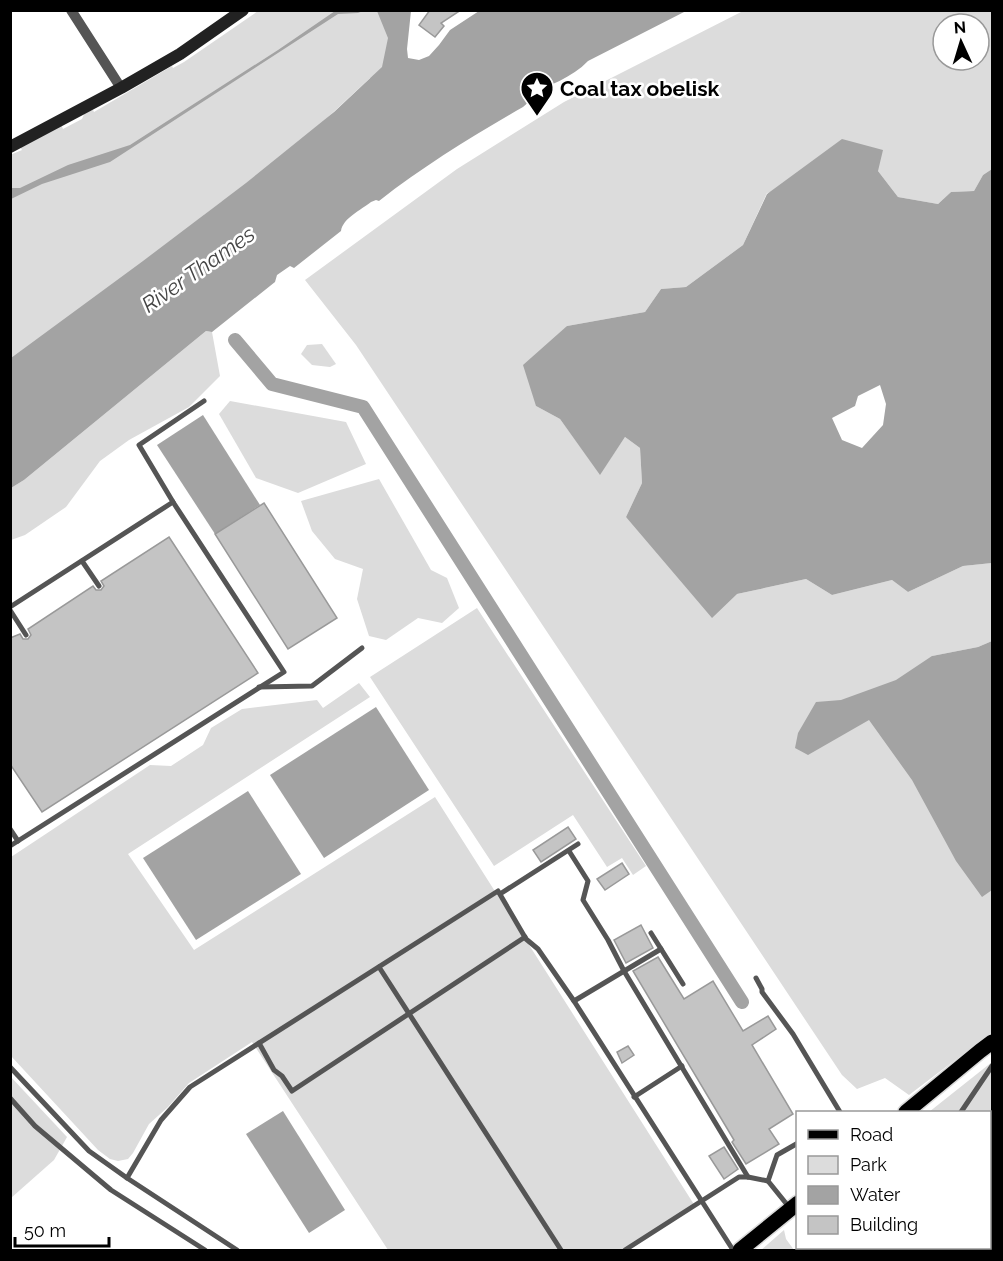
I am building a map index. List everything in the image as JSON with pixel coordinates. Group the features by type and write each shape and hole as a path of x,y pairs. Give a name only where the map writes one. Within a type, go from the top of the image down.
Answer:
{"main road":[{"path":"908,1111 993,1042"},
{"path":"740,1251 794,1206"}],"street":[{"path":"71,10 121,88"},
{"path":"10,147 180,54 243,10"}],"lane":[{"path":"10,846 284,672 173,502 139,445 204,401"},
{"path":"26,635 10,609 173,502"},
{"path":"82,561 99,586"},
{"path":"260,687 312,686 362,648"},
{"path":"10,830 18,841"},
{"path":"500,894 578,844"},
{"path":"569,851 588,881 583,900 748,1177"},
{"path":"127,1178 161,1119 190,1087 498,891 525,937 538,949 574,1001 733,1251"},
{"path":"651,933 683,984"},
{"path":"259,1043 274,1070 282,1076 292,1091 525,937"},
{"path":"574,1001 661,949"},
{"path":"379,967 561,1251"},
{"path":"756,978 762,992 793,1034 839,1111"},
{"path":"634,1097 682,1066"},
{"path":"962,1111 993,1066"},
{"path":"10,1067 89,1151 237,1251"},
{"path":"10,1098 35,1126 111,1190 205,1251"},
{"path":"768,1181 777,1155 796,1144"},
{"path":"626,1251 740,1177 768,1181 794,1206"}],"green space":[{"path":"258,11 394,11 393,77 370,78 255,185 221,202 204,215 202,224 11,361 10,155 22,150 19,145 61,124 63,129 82,119 85,112 93,110 94,112 172,66 173,68 184,62"},
{"path":"743,11 992,11 992,169 983,175 974,191 951,192 938,204 898,197 878,171 767,193 743,245 686,287 661,289 645,312 567,326 536,406 560,419 600,474 625,437 640,448 642,483 626,517 737,594 806,579 832,595 892,580 908,592 963,566 992,563 992,641 978,647 932,656 992,802 992,1032 909,1095 885,1078 857,1089 842,1075 356,345 305,280 457,169 564,102"},
{"path":"206,331 212,332 220,376 189,407 129,440 100,461 66,507 25,535 11,540 11,488 24,480"},
{"path":"322,344 336,364 330,367 312,365 301,354 307,345"},
{"path":"230,401 346,422 366,464 298,493 256,478 219,414"},
{"path":"379,479 431,570 447,578 459,608 442,623 418,618 386,640 369,636 357,599 363,569 335,559 312,531 301,501"},
{"path":"477,608 646,866 633,875 622,858 607,867 573,815 494,866 370,677"},
{"path":"359,683 370,697 128,854 194,950 435,797 695,1206 623,1250 388,1250 252,1042 189,1083 149,1124 128,1159 118,1161 110,1159 98,1150 11,1056 11,857 150,765 171,766 203,745 211,728 242,709 317,700 323,708"},
{"path":"992,1062 991,1152 991,1111 930,1111"},
{"path":"10,1076 67,1137 54,1160 11,1198"},
{"path":"784,1230 786,1239 794,1250 761,1250"}],"water":[{"path":"335,11 363,11 338,14 110,162 42,184 11,199 11,188 20,188 68,165 130,145"},
{"name":"River Thames","path":"377,11 411,11 408,58 419,60 429,56 450,30 479,11 686,11 588,61 568,77 529,95 531,100 523,107 450,151 379,201 371,202 358,211 345,222 341,231 294,268 290,266 277,275 275,282 212,332 206,331 24,480 11,488 11,358 246,183 334,112 382,67 388,38"},
{"path":"842,139 883,150 878,171 898,197 938,204 951,192 974,191 983,175 992,169 992,563 963,566 908,592 892,580 832,595 806,579 737,594 712,618 626,517 642,483 640,448 625,437 600,475 560,419 536,406 523,365 567,326 645,312 661,289 686,287 743,245 767,194","holes":["880,385 886,404 883,425 862,448 842,440 832,418 855,406 858,396"]},
{"path":"203,415 260,505 215,534 157,445"},
{"path":"992,641 992,890 982,897 956,861 912,780 869,720 808,755 795,748 798,733 816,702 841,700 896,680 932,656 978,647"},
{"path":"376,707 429,790 324,858 270,775"},
{"path":"248,791 301,874 196,940 143,858"},
{"path":"283,1111 345,1210 309,1233 246,1134"},
{"path":"992,1150 992,1250 888,1250 991,1249"}],"building":[{"path":"430,10 461,10 441,23 444,26 435,37 419,25"},
{"path":"264,503 337,618 288,649 215,534"},
{"path":"169,537 258,673 42,812 10,764 10,638 20,634 23,639 28,639 31,635 28,629 93,586 96,590 101,590 104,586 101,581"},
{"path":"568,827 576,839 541,862 533,850"},
{"path":"622,863 629,874 605,890 597,879"},
{"path":"641,925 653,948 626,963 614,940"},
{"path":"658,957 684,999 713,981 743,1031 768,1016 776,1029 752,1045 793,1114 769,1129 779,1144 746,1164 633,971"},
{"path":"628,1046 634,1055 622,1063 617,1052"},
{"path":"724,1147 738,1169 724,1179 709,1156"}],"waterway":[{"path":"235,340 272,384 363,407 742,1002"}],"place":[{"name":"Coal tax obelisk","path":"537,117"}]}
